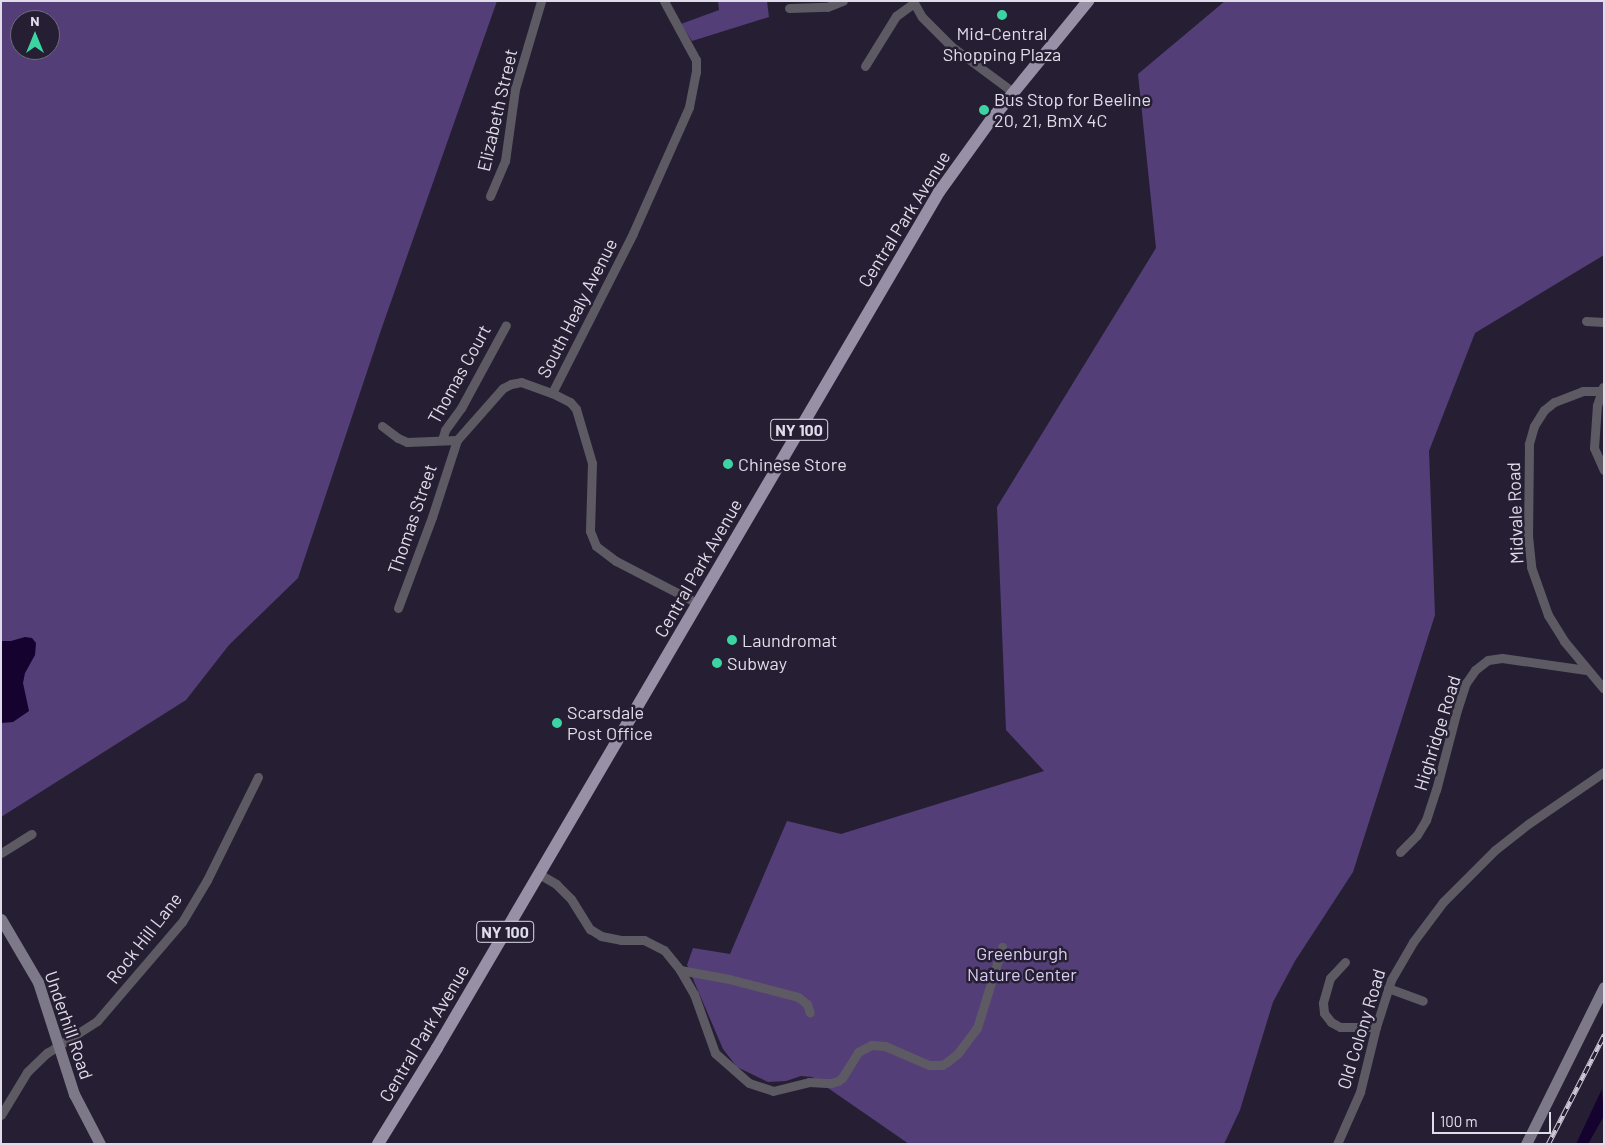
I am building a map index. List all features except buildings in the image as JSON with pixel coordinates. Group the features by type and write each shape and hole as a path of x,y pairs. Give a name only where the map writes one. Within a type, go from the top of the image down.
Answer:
{"main road":[{"name":"Central Park Avenue","path":"378,1144 539,874 935,199 968,149 1088,1"}],"street":[{"name":"Elizabeth Street","path":"490,196 505,161 516,89 541,1"},
{"name":"South Healy Avenue","path":"664,1 696,60 696,72 688,107 634,233 552,393 570,402 576,408 591,457 593,474 590,531 592,542 609,557 697,603"},
{"path":"789,8 827,7 843,1"},
{"path":"865,66 896,16 913,2 922,17 951,46 1013,92"},
{"path":"1586,321 1604,322"},
{"name":"Thomas Court","path":"442,440 445,430 461,408 506,324"},
{"name":"Thomas Street","path":"398,608 432,517 457,440 507,386 521,382 552,393"},
{"path":"1602,389 1596,414 1594,448 1604,470"},
{"name":"Midvale Road","path":"1602,389 1583,391 1549,405 1534,426 1530,444 1528,536 1531,568 1548,615 1586,670 1604,690"},
{"name":"Thomas Street","path":"382,426 407,442 457,440"},
{"name":"Highridge Road","path":"1400,852 1417,835 1426,820 1460,702 1474,670 1488,660 1502,658 1586,670"},
{"name":"Old Colony Road","path":"1337,1144 1360,1092 1388,988 1413,942 1444,902 1473,871 1511,836 1604,772"},
{"name":"Rock Hill Lane","path":"1,1115 27,1072 59,1045 97,1021 182,922 207,880 258,777"},
{"path":"1,852 32,834"},
{"path":"539,874 556,884 571,899 590,929 601,936 621,940 644,940 664,950 680,970 694,994 715,1053 749,1083 773,1091 809,1082 831,1083 838,1081 842,1078 858,1052 871,1045 885,1046 929,1065 942,1065 947,1062 958,1053 977,1028 1002,947"},
{"name":"Underhill Road","path":"1,919 38,982 74,1094 100,1144"},
{"path":"1345,962 1330,978 1323,1003 1324,1013 1331,1022 1340,1027 1376,1027"},
{"path":"680,970 730,979 798,997 807,1004 810,1013"},
{"path":"1388,988 1423,1001"},
{"path":"1526,1144 1604,988"}],"green space":[{"path":"1,1 497,1 381,330 298,578 229,645 186,700 1,817"},
{"path":"718,1 767,1 769,17 692,41 681,24 719,10"},
{"name":"Greenburgh Nature Center","path":"1225,1 1604,1 1604,255 1475,333 1429,451 1435,615 1353,872 1295,961 1273,1002 1240,1110 1224,1144 909,1144 812,1077 801,1076 786,1081 768,1082 737,1067 723,1049 687,965 693,948 730,954 787,821 841,834 1044,771 1006,730 997,507 1156,248 1138,74"}],"shaded area":[{"path":"25,637 32,638 36,643 35,655 25,673 23,683 29,711 13,722 1,723 1,641 11,641"},
{"path":"1602,1089 1604,1116 1588,1144 1576,1144"}],"railway":[{"path":"1548,1144 1604,1035"}],"place":[{"name":"Mid-Central Shopping Plaza","path":"1002,15"},
{"name":"Bus Stop for Beeline 20, 21, BmX 4C","path":"984,110"},
{"name":"Chinese Store","path":"728,464"},
{"name":"Laundromat","path":"732,640"},
{"name":"Subway","path":"717,663"},
{"name":"Scarsdale Post Office","path":"557,723"}]}
